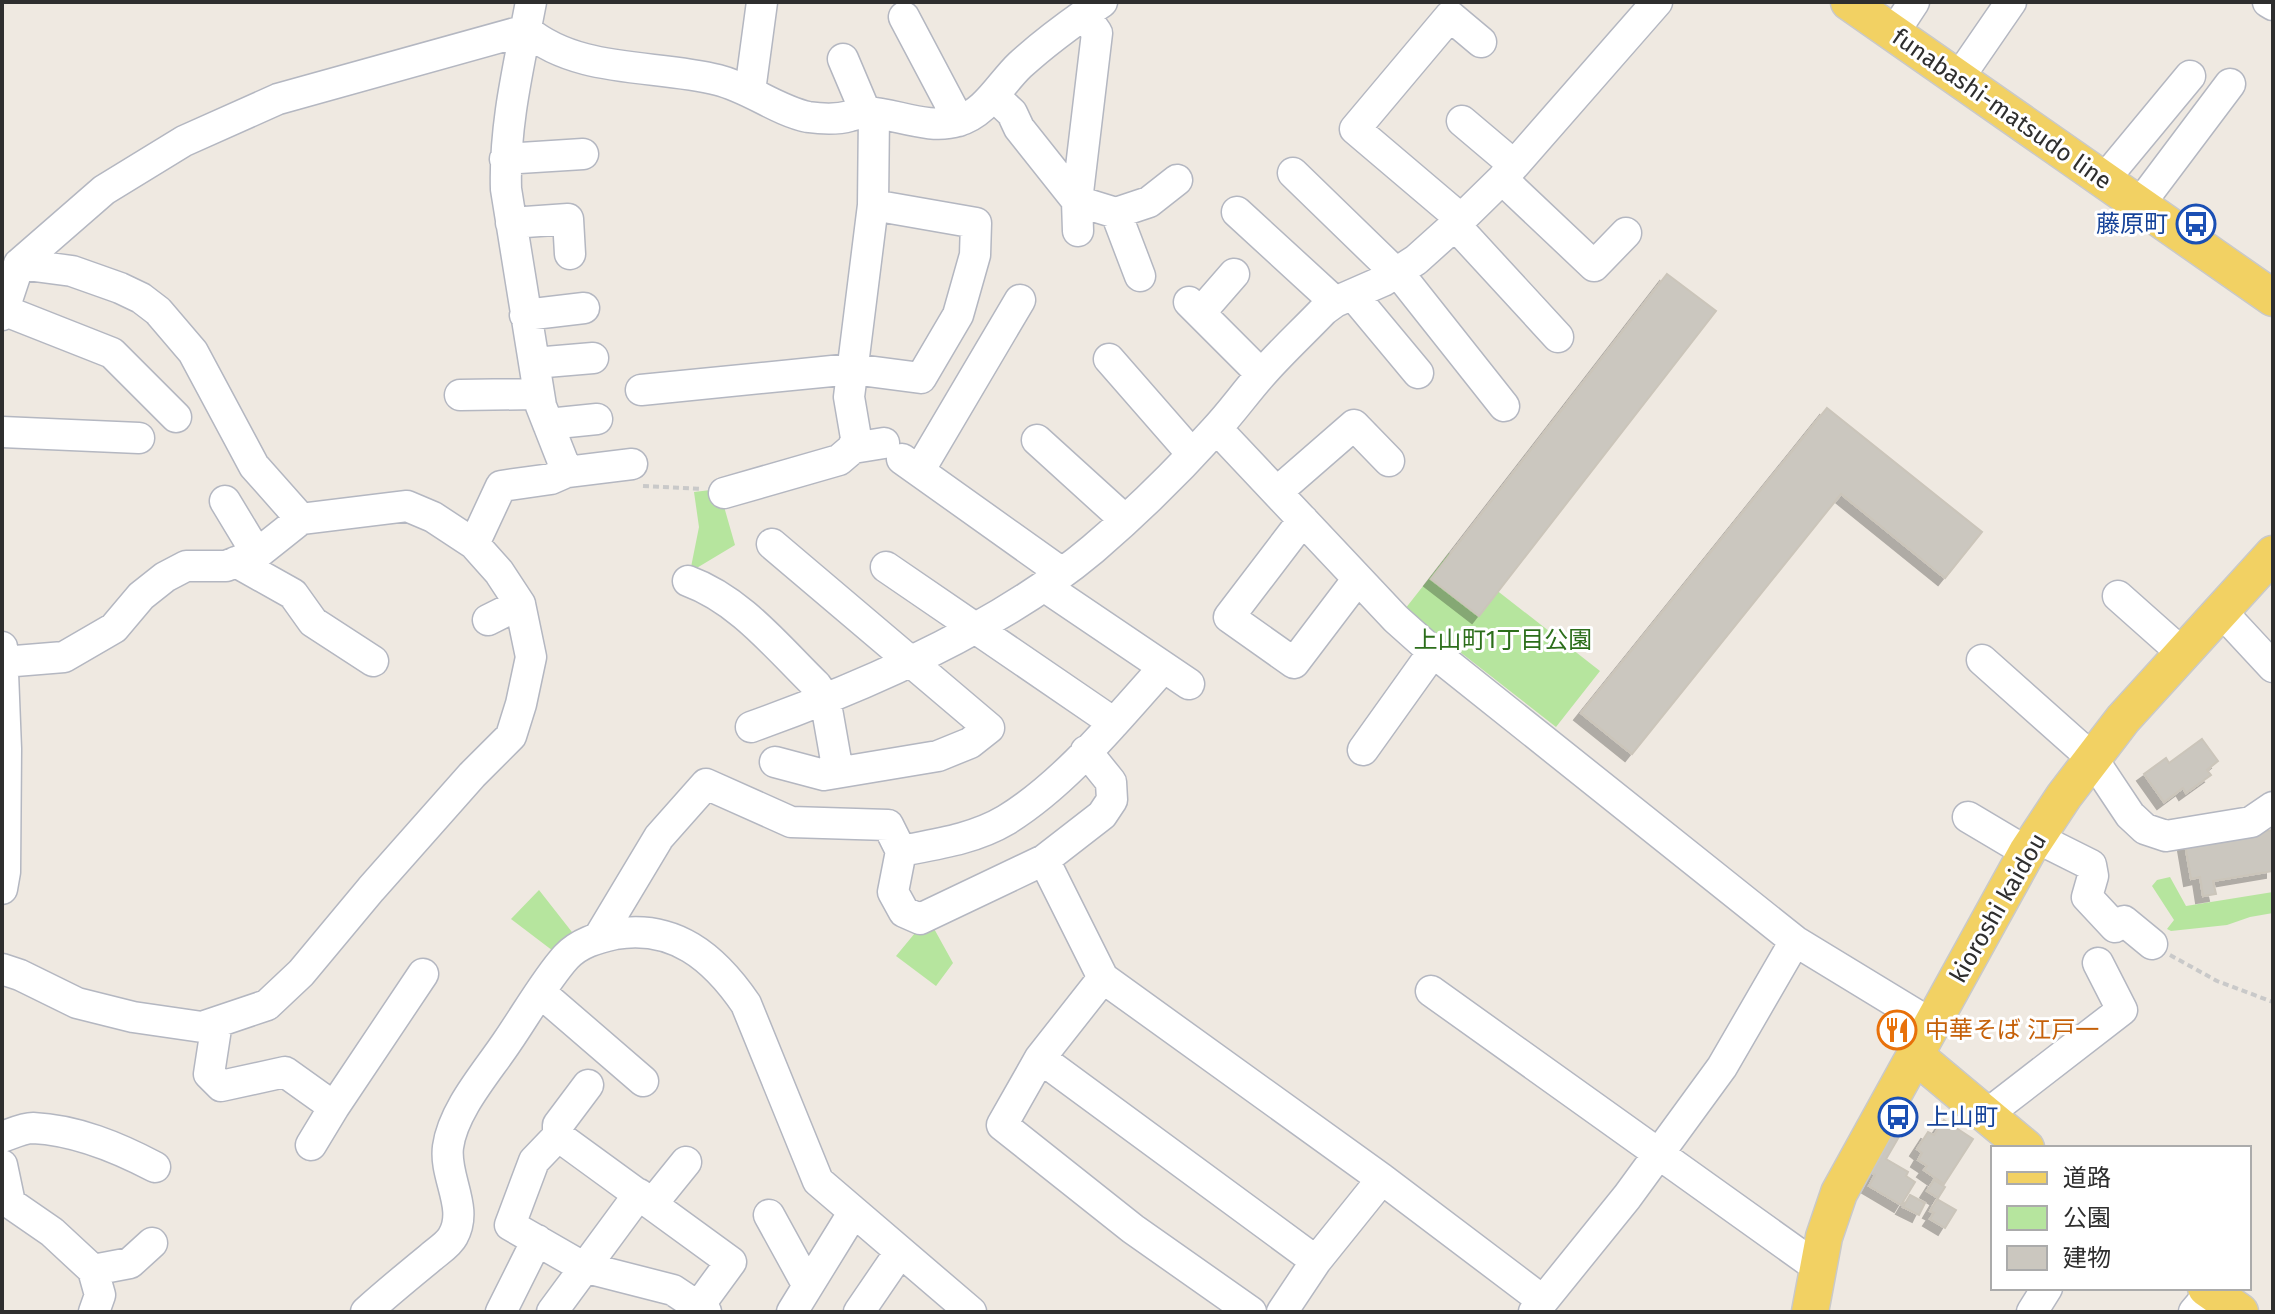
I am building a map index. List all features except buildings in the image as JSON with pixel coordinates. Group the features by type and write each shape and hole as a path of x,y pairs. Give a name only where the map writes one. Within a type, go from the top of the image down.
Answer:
{"main road":[{"name":"funabashi-matsudo line","path":"1849,2 2273,298"},
{"name":"kioroshi kaidou","path":"1810,1312 1817,1267 1839,1193 2032,845 2092,758 2181,652 2273,554"},
{"path":"1916,1056 2024,1146"}],"street":[{"path":"750,91 762,2"},
{"path":"751,727 908,661 975,628 1053,580 1124,519 1192,454 1217,429 1261,374 1344,298 1416,260 1458,222 1508,172 1657,2"},
{"path":"1893,34 1914,2"},
{"path":"1958,79 2011,2"},
{"path":"2268,2 2273,5"},
{"path":"528,16 538,40 561,51 604,62 720,81 750,91 787,111 832,119 870,112 932,123 969,117 994,96 1018,66 1093,8 1097,33 1077,201 1078,231"},
{"path":"528,16 512,96 505,159 511,223 538,394 567,472"},
{"path":"176,417 112,353 3,312 19,264 104,190 184,141 278,99 528,16"},
{"path":"1481,42 1450,16 1355,129 1458,222 1558,337"},
{"path":"904,17 959,121"},
{"path":"724,493 839,460 853,448 856,438 849,397 873,205 870,112 843,59"},
{"path":"2103,181 2190,76"},
{"path":"2139,205 2230,84"},
{"path":"994,96 1012,113 1019,128 1077,201 1116,213 1149,202 1177,180"},
{"path":"1462,121 1594,266 1626,233"},
{"path":"505,159 583,154"},
{"path":"1293,173 1396,272 1504,406"},
{"path":"641,390 852,369 921,378 958,315 975,255 976,223 873,205"},
{"path":"1237,212 1344,298 1418,373"},
{"path":"1116,213 1140,276"},
{"path":"511,223 568,219 570,254"},
{"path":"19,264 72,271 120,288 158,311 193,352 254,466 301,519"},
{"path":"1234,274 1194,308 1261,374"},
{"path":"902,458 1020,300"},
{"path":"525,315 584,308"},
{"path":"534,363 593,358"},
{"path":"1109,359 1192,454"},
{"path":"460,395 538,394"},
{"path":"548,424 597,419"},
{"path":"1277,492 1354,425 1389,461"},
{"path":"1217,429 1357,580 1433,652 1795,941 1933,1025"},
{"path":"2,432 139,438"},
{"path":"1037,440 1124,519"},
{"path":"853,448 902,458 1176,675 1114,723 1041,794 1005,821 963,839 901,851"},
{"path":"474,544 501,486 551,479 567,472 634,475"},
{"path":"225,501 246,558 293,594 313,622 373,661"},
{"path":"2,889 5,872 3,654 64,657 114,628 141,596 165,577 186,566 226,566 246,558 301,519 407,506 433,517 474,544 499,572 520,604 531,657 511,736 472,775 301,973 267,1005 202,1027 133,1017 77,1003 2,969"},
{"path":"1303,520 1229,617 1294,663 1357,580"},
{"path":"772,544 989,728 970,743 938,756 824,775 775,762"},
{"path":"886,567 1114,723"},
{"path":"688,581 711,589 729,602 816,685 825,698 838,772"},
{"path":"2118,596 2181,652"},
{"path":"488,620 520,604"},
{"path":"2220,610 2273,667"},
{"path":"1363,750 1433,652"},
{"path":"1982,660 2092,758 2130,815 2145,829 2166,836 2251,822 2273,807"},
{"path":"599,937 659,837 706,784 791,822 888,825 901,851 893,892 904,912 920,919 1044,860 1102,815 1112,800 1111,782 1086,751"},
{"path":"1968,817 2032,845 2091,865 2093,876 2087,897 2115,927 2124,921 2152,944"},
{"path":"1044,860 1103,978 1382,1179 1538,1306 1627,1197 1722,1067 1795,941"},
{"path":"366,1312 452,1238 460,1217 448,1147 462,1107 541,993 567,957 583,945 599,937 631,932 659,933 683,943 709,959 734,986 746,1004 818,1181 971,1312"},
{"path":"1986,1115 2122,1010 2098,963"},
{"path":"311,1145 423,974"},
{"path":"1103,978 1040,1058 1002,1125 1133,1229 1251,1312"},
{"path":"1431,991 1817,1267"},
{"path":"541,993 643,1081"},
{"path":"217,1022 209,1074 221,1086 285,1072 334,1107"},
{"path":"1040,1058 1316,1261"},
{"path":"558,1136 731,1262 702,1309 673,1290 583,1267 510,1225 534,1161 558,1136 558,1125 588,1085"},
{"path":"2,1137 30,1128 82,1137 114,1145 155,1167"},
{"path":"552,1312 583,1267 645,1199 686,1162"},
{"path":"2,1165 6,1204 52,1232 93,1270 100,1295 94,1312"},
{"path":"1282,1312 1316,1261 1382,1179"},
{"path":"804,1302 853,1213"},
{"path":"769,1215 804,1302"},
{"path":"501,1312 537,1240"},
{"path":"93,1270 130,1263 152,1243"},
{"path":"859,1312 900,1252"},
{"path":"2032,1312 2046,1290"}],"path":[{"path":"634,475 697,489 721,486 724,493"},
{"path":"2152,944 2217,981 2273,1002"}],"green space":[{"path":"719,489 735,545 690,572 699,527 694,492"},
{"name":"上山町1丁目公園","path":"1449,553 1600,671 1556,727 1405,609"},
{"path":"2170,877 2186,906 2273,892 2273,913 2227,925 2171,931 2167,929 2174,920 2152,886 2157,880"},
{"path":"539,890 579,941 561,957 511,919"},
{"path":"932,925 953,963 936,986 896,956 915,933"}],"place":[{"name":"藤原町","path":"2196,224"},
{"name":"中華そば 江戸一","path":"1897,1030"},
{"name":"上山町","path":"1898,1117"}]}
